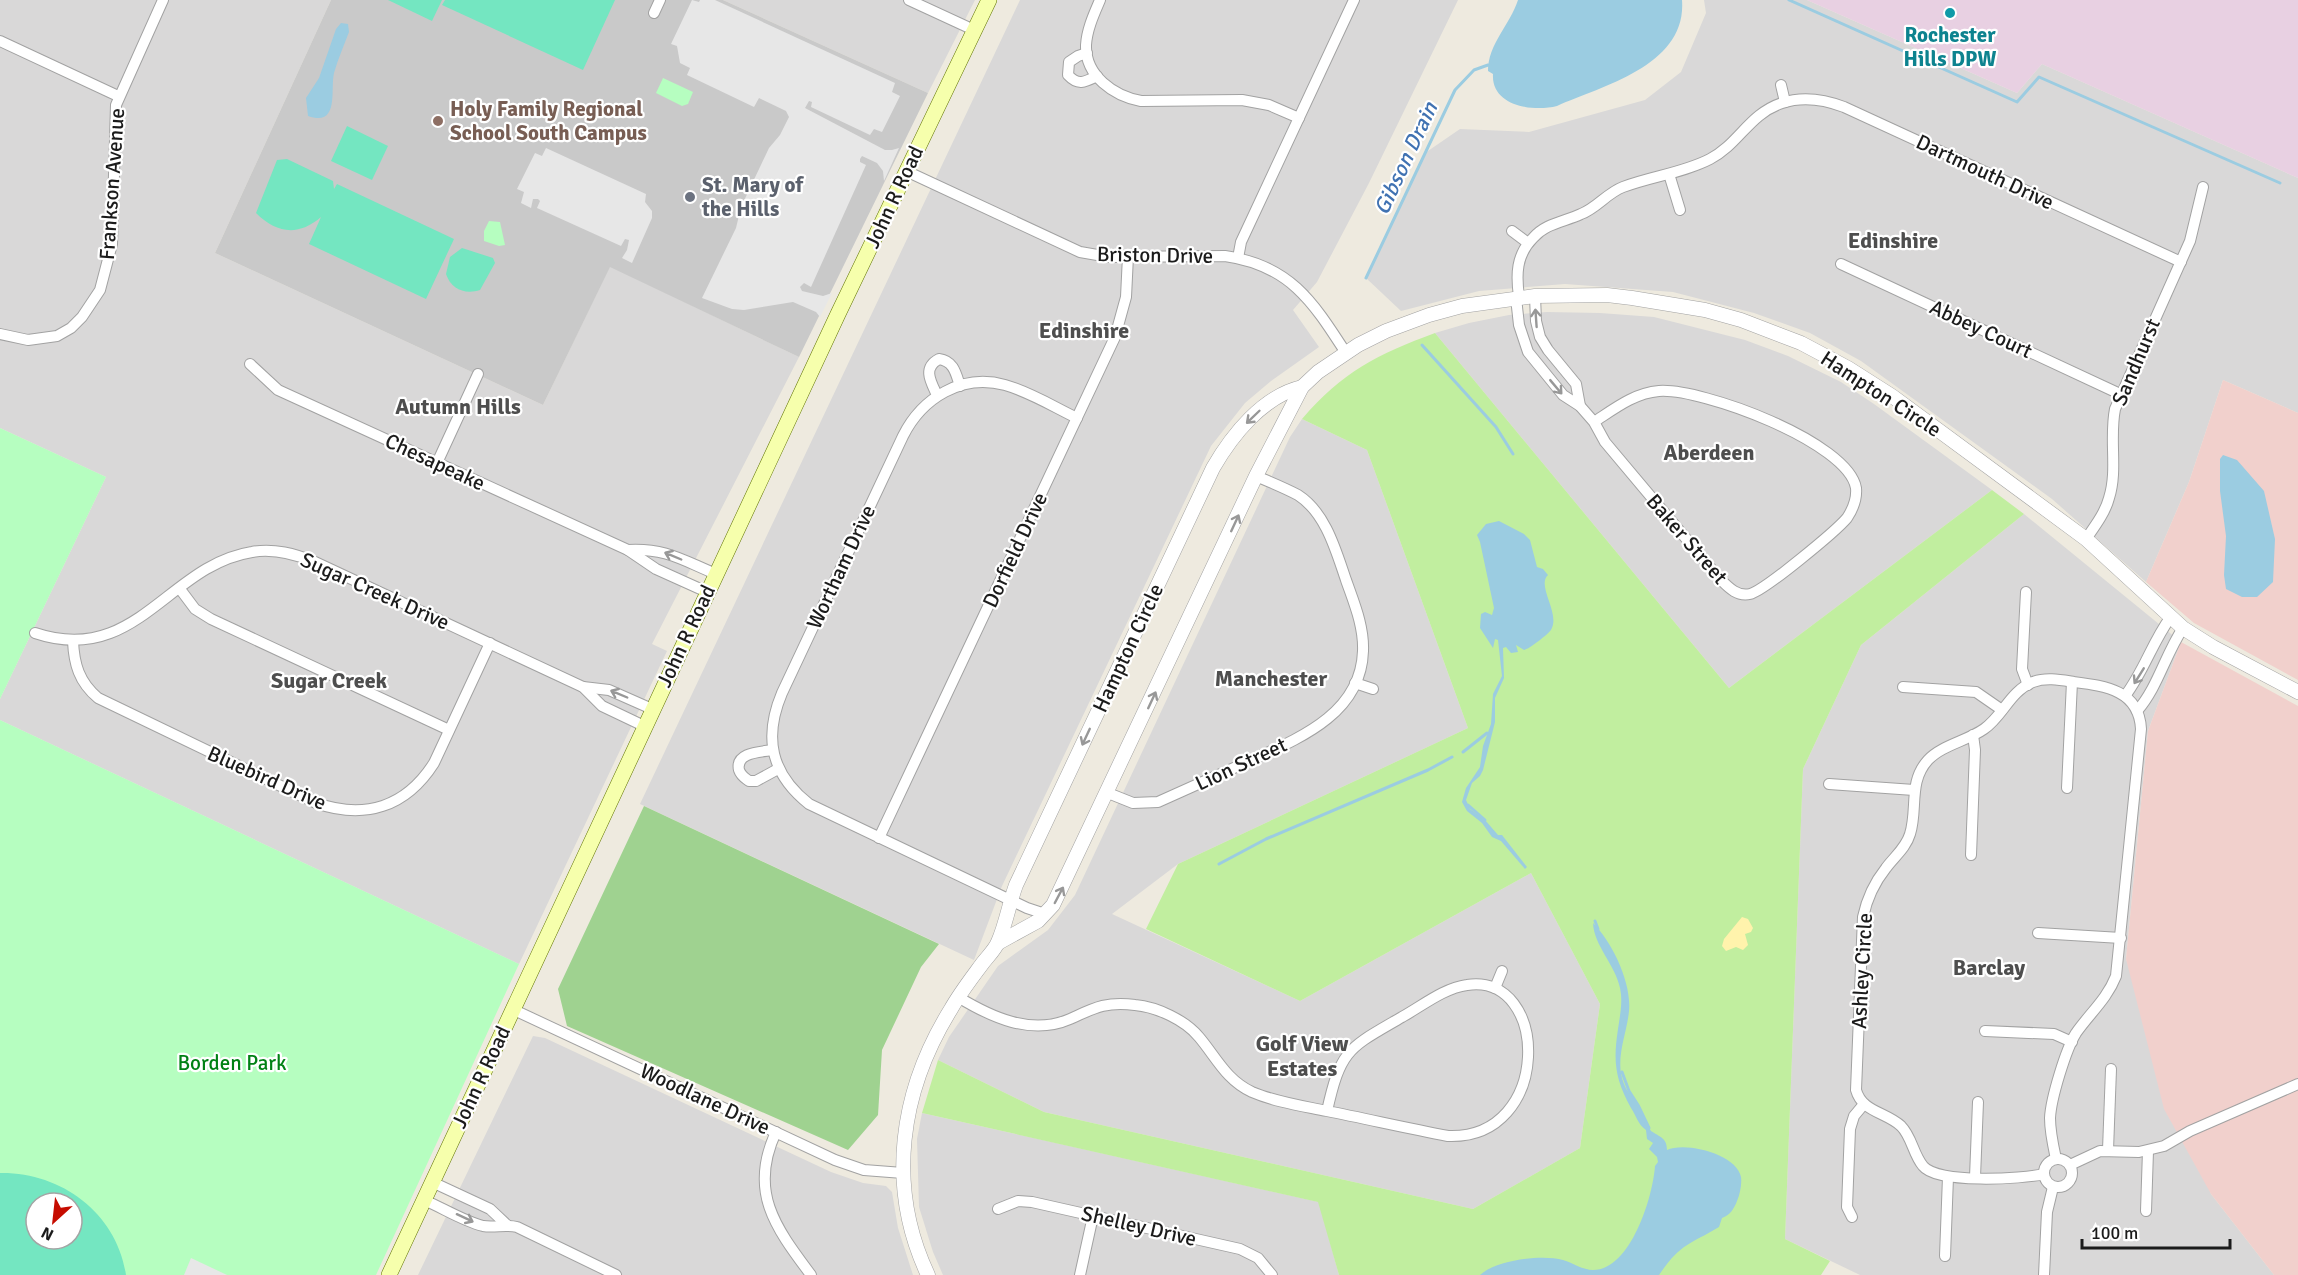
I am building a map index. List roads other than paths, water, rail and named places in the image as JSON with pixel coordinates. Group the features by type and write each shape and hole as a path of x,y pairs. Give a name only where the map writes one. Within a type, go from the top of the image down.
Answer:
{"main road":[{"name":"John R Road","path":"389,1275 707,592 989,0"}],"street":[{"name":"Frankson Avenue","path":"0,334 28,340 57,336 71,328 82,317 100,290 112,244 115,115 118,96 163,0"},
{"path":"654,13 660,0"},
{"path":"909,0 974,30"},
{"path":"1100,0 1088,32 1087,53 1097,75 1115,92 1141,101 1242,100 1269,105 1299,118"},
{"path":"1238,258 1241,242 1354,0"},
{"path":"0,41 118,96"},
{"path":"1087,53 1069,62 1068,75 1082,83 1097,75"},
{"path":"1781,85 1785,102"},
{"name":"Dartmouth Drive","path":"1528,243 1546,227 1587,212 1623,187 1669,174 1713,157 1757,116 1785,102 1812,99 1824,100 1844,107 2181,262"},
{"name":"Briston Drive","path":"906,171 1060,244 1094,255 1238,258 1271,270 1314,304 1346,353"},
{"path":"1669,174 1680,210"},
{"name":"Sandhurst","path":"2086,539 2099,521 2109,500 2113,478 2112,425 2120,394 2194,231 2203,187"},
{"path":"1512,231 1528,243 1517,266 1518,297"},
{"name":"Dorfield Drive","path":"879,838 1120,324 1126,297 1128,256"},
{"name":"Abbey Court","path":"1841,264 2120,394"},
{"name":"Hampton Circle","path":"998,943 1038,921 1053,905 1108,793 1256,476 1302,387 1318,372 1346,353 1386,331 1462,306 1518,297 1607,295 1705,310 1741,320 1801,344 1848,368 1885,392 2086,539 2183,628 2213,647 2298,692"},
{"name":"Baker Street","path":"1535,296 1537,330 1548,350 1576,384 1580,406"},
{"name":"Baker Street","path":"1518,297 1522,336 1533,359 1563,395 1580,406 1594,422 1605,442 1720,579 1737,593 1750,594 1765,586 1835,530 1847,518 1855,502 1853,478 1830,454 1767,419 1706,398 1671,391 1648,392 1624,402 1594,422"},
{"path":"1533,359 1548,350"},
{"path":"937,395 929,377 929,370 936,361 945,360 951,364 960,386"},
{"name":"Chesapeake","path":"250,364 278,390 628,550 656,569 707,592"},
{"path":"437,463 478,374"},
{"name":"Wortham Drive","path":"1045,914 1027,908 809,804 791,788 778,769 773,750 774,717 782,693 907,429 916,416 937,395 960,386 986,382 1005,385 1077,418"},
{"name":"Hampton Circle","path":"928,1275 909,1218 903,1173 904,1136 916,1081 937,1030 998,943 1011,899 1213,468 1233,439 1252,418 1282,393 1302,387"},
{"name":"Lion Street","path":"1108,793 1133,803 1158,802 1305,735 1340,708 1355,682 1363,652 1361,630 1348,585 1328,531 1308,503 1256,476"},
{"name":"Chesapeake","path":"628,550 650,549 664,552 716,574"},
{"name":"Sugar Creek Drive","path":"35,633 73,640 94,638 118,631 208,569 237,555 264,551 290,553 315,562 583,687 609,690 652,709"},
{"path":"180,589 195,609 211,619 449,730"},
{"path":"2026,592 2022,669 2028,684 2041,680 2105,686 2125,696 2137,711 2141,729 2116,976 2112,987 2072,1042 2050,1113 2050,1131 2056,1159"},
{"path":"2125,696 2138,678 2160,632 2170,618"},
{"path":"2137,711 2154,688 2174,642 2183,628"},
{"name":"Bluebird Drive","path":"73,640 80,677 87,688 98,698 316,803 335,809 366,811 408,794 426,775 490,643"},
{"path":"2151,652 2166,659"},
{"path":"1355,682 1373,689"},
{"path":"2067,788 2072,682"},
{"name":"Ashley Circle","path":"1864,1104 1857,1090 1863,917 1872,889 1906,843 1910,834 1914,790 1918,776 1929,760 1992,723 2015,693 2028,684"},
{"name":"Sugar Creek Drive","path":"583,687 602,706 644,726"},
{"path":"1903,687 1976,692 2002,710"},
{"path":"1971,855 1975,750 1973,735"},
{"path":"773,750 746,755 742,758 740,772 743,777 756,781 778,769"},
{"path":"1829,784 1914,790"},
{"path":"2038,933 2121,938"},
{"path":"1495,988 1502,971"},
{"path":"958,997 996,1017 1037,1026 1060,1022 1101,1005 1146,1007 1190,1027 1225,1073 1242,1087 1264,1096 1327,1111 1458,1137 1479,1132 1495,1123 1514,1104 1521,1093 1528,1054 1525,1026 1519,1010 1508,997 1495,988 1470,984 1451,989 1355,1046 1346,1054 1336,1072 1327,1111"},
{"name":"Woodlane Drive","path":"512,1008 850,1166 877,1172 903,1173"},
{"path":"1985,1031 2054,1034 2072,1042"},
{"path":"2108,1150 2111,1069"},
{"path":"2070,1165 2100,1151 2148,1151 2164,1146 2190,1131 2298,1084"},
{"path":"1975,1178 1978,1102"},
{"path":"1852,1217 1847,1207 1850,1128 1854,1116 1864,1104 1901,1126 1907,1133 1923,1167 1931,1172 1948,1177 2016,1179 2044,1174"},
{"path":"776,1132 767,1157 767,1200 777,1228 811,1275"},
{"path":"2146,1211 2148,1151"},
{"path":"2056,1159 2066,1161 2070,1165 2072,1174 2068,1184 2058,1188 2045,1179 2047,1165 2056,1159"},
{"path":"1945,1256 1948,1177"},
{"path":"432,1182 490,1209 507,1225 616,1275"},
{"path":"2044,1275 2046,1212 2053,1186"},
{"path":"424,1200 481,1226 507,1225"},
{"name":"Shelley Drive","path":"998,1209 1018,1201 1032,1202 1240,1249 1258,1258 1272,1275"},
{"path":"1080,1275 1093,1216"}],"water":[{"path":"1518,0 1682,0 1680,22 1671,41 1657,57 1639,70 1597,90 1557,106 1537,108 1506,100 1494,85 1493,74 1488,71 1495,43"},
{"path":"341,23 348,24 349,32 334,73 329,112 318,118 308,116 306,98 319,78 336,29"},
{"path":"2223,455 2237,460 2264,491 2275,539 2273,582 2257,597 2242,597 2226,589 2224,575 2226,536 2220,491 2220,459"},
{"path":"1499,521 1524,534 1530,540 1537,567 1543,569 1548,575 1545,586 1553,623 1548,633 1524,650 1516,645 1518,652 1511,653 1506,647 1503,648 1504,678 1495,698 1495,722 1483,770 1472,783 1466,800 1470,809 1485,820 1498,835 1502,835 1527,867 1525,869 1501,841 1492,837 1482,823 1467,811 1462,802 1466,788 1480,767 1483,746 1491,724 1493,694 1502,676 1498,640 1495,639 1493,648 1480,628 1481,614 1485,612 1492,615 1494,608 1477,535 1486,524"},
{"path":"1593,923 1614,952 1627,988 1629,1011 1620,1066 1626,1089 1651,1131 1664,1140 1667,1150 1686,1147 1697,1149 1721,1156 1730,1162 1741,1177 1739,1195 1733,1209 1722,1218 1719,1227 1680,1250 1659,1275 1480,1275 1497,1265 1532,1258 1554,1258 1589,1270 1606,1267 1629,1245 1645,1212 1655,1166 1658,1162 1657,1157 1649,1149 1653,1143 1647,1139 1646,1130 1631,1108 1619,1079 1616,1041 1621,993 1614,971 1597,939"}],"waterway":[{"path":"1789,0 2017,102 2039,77 2280,183"},
{"name":"Gibson Drain","path":"1366,278 1455,90 1474,70 1488,65"},
{"name":"Gibson Drain","path":"1422,345 1496,427 1513,454"},
{"path":"1463,752 1487,733"},
{"path":"1219,864 1266,839 1428,770 1452,757"},
{"name":"Gibson Drain","path":"1468,805 1485,820"},
{"name":"Gibson Drain","path":"1595,921 1598,929"},
{"name":"Gibson Drain","path":"1622,1072 1629,1091 1649,1128"}],"place":[{"name":"Rochester Hills DPW","path":"1950,13"},
{"name":"Holy Family Regional School South Campus","path":"438,121"},
{"name":"St. Mary of the Hills","path":"690,197"}],"district":[{"name":"Edinshire","path":"1893,240"},
{"name":"Edinshire","path":"1084,330"},
{"name":"Autumn Hills","path":"458,406"},
{"name":"Aberdeen","path":"1709,452"},
{"name":"Manchester","path":"1271,678"},
{"name":"Sugar Creek","path":"329,680"},
{"name":"Barclay","path":"1989,967"},
{"name":"Golf View Estates","path":"1302,1056"}],"park label":[{"name":"Borden Park","path":"232,1063"}]}
